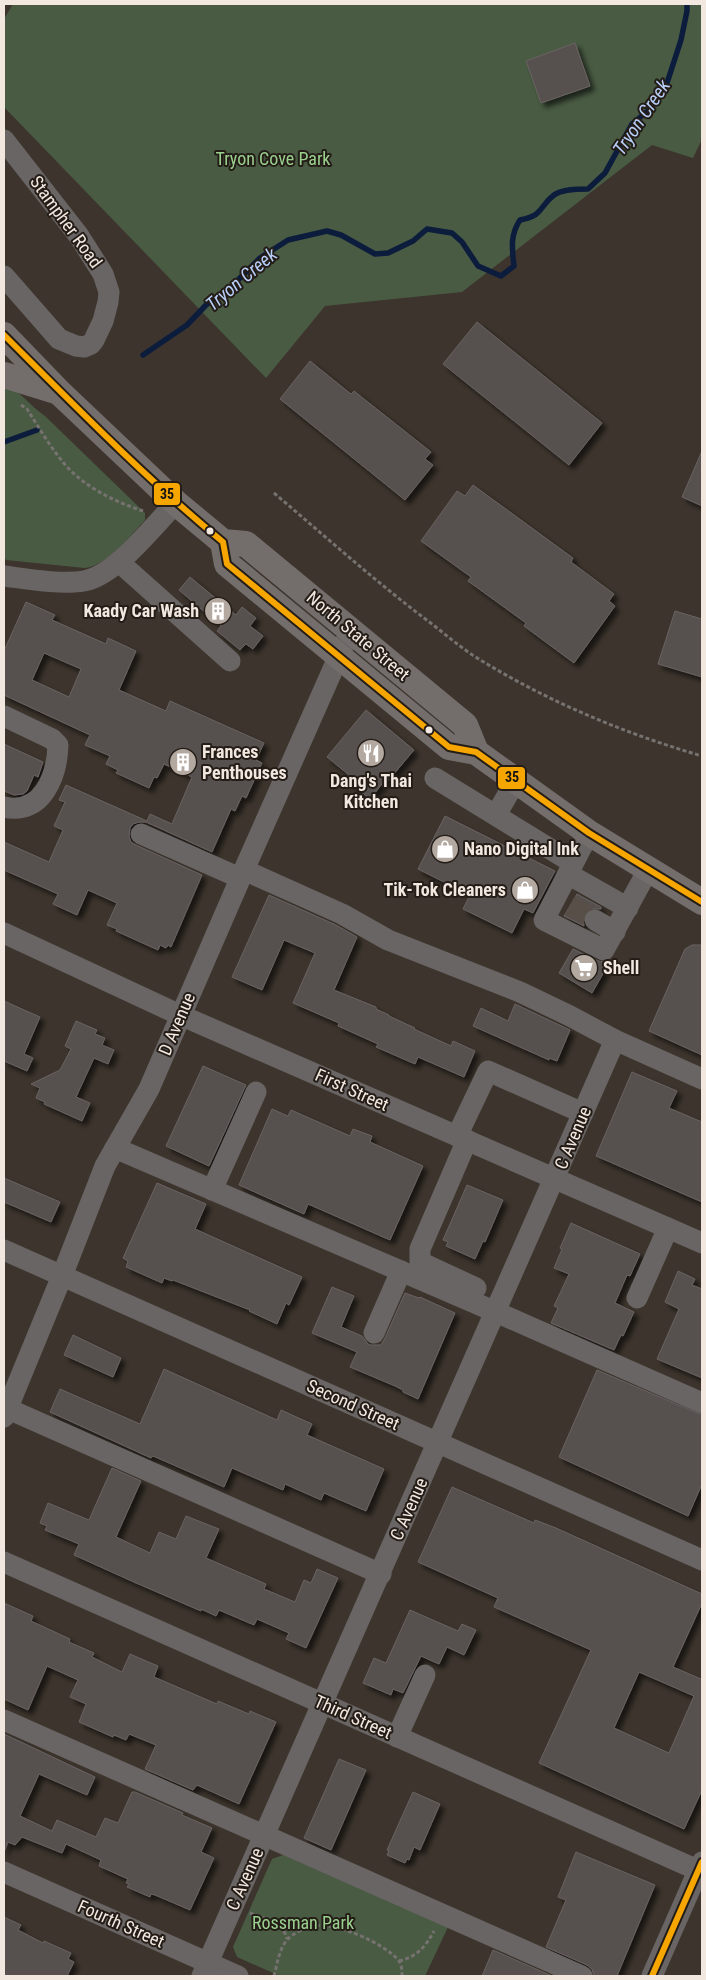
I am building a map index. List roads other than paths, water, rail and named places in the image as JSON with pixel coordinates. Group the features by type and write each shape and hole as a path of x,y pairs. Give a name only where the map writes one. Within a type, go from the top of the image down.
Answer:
{"main road":[{"path":"4,335 60,392 167,512 223,542"},
{"path":"4,375 60,392"},
{"name":"North State Street","path":"476,752 465,725 246,544 223,542 227,564 449,748 476,752 588,833 702,902"}],"street":[{"name":"Stampher Road","path":"4,140 79,236 103,274 109,292 108,302 103,321 94,340 91,344 84,347 59,339 4,276"},
{"path":"4,576 83,581 104,572 119,562 167,512"},
{"path":"119,562 230,661"},
{"name":"D Avenue","path":"5,1411 62,1276 95,1189 115,1148 149,1089 350,630"},
{"path":"4,716 52,739 58,745 53,779 42,795 30,804 16,810 4,808"},
{"path":"435,778 496,815 570,869 628,908"},
{"path":"496,815 515,782"},
{"path":"588,833 570,869 563,901 544,920 604,950 648,870"},
{"path":"141,834 342,914 388,940 520,992 615,1040 702,1079"},
{"path":"594,920 615,932"},
{"name":"First Street","path":"4,933 180,1015 702,1243"},
{"name":"C Avenue","path":"205,1970 615,1040"},
{"path":"584,1113 488,1071 420,1249 420,1262 499,1306 702,1404"},
{"path":"212,1190 256,1092"},
{"path":"115,1148 401,1271 499,1306"},
{"path":"637,1298 668,1228"},
{"name":"Second Street","path":"4,1250 702,1560"},
{"path":"374,1333 401,1271"},
{"path":"5,1411 381,1574"},
{"name":"Third Street","path":"4,1562 323,1704 701,1868"},
{"path":"397,1736 425,1675"},
{"path":"4,1720 582,1976"},
{"path":"652,1976 701,1868"},
{"name":"Fourth Street","path":"4,1872 205,1970 238,1976"}],"waterway":[{"name":"Tryon Creek","path":"143,355 187,325 206,305 230,288 260,258 288,240 327,231 341,235 375,254 388,253 413,241 427,229 452,233 462,242 478,266 501,276 514,266 513,236 520,220 534,216 557,193 588,189 605,173 632,124 649,110 666,86 681,40 687,4"},
{"name":"Tryon Creek","path":"4,442 37,430"}],"tunnel":[{"path":"570,905 595,920"}],"place":[{"name":"Kaady Car Wash","path":"218,611"},
{"name":"Dang's Thai Kitchen","path":"371,753"},
{"name":"Frances Penthouses","path":"183,762"},
{"name":"Nano Digital Ink","path":"445,849"},
{"name":"Tik-Tok Cleaners","path":"525,890"},
{"name":"Shell","path":"584,968"}],"park label":[{"name":"Tryon Cove Park","path":"273,159"},
{"name":"Rossman Park","path":"303,1923"}]}
